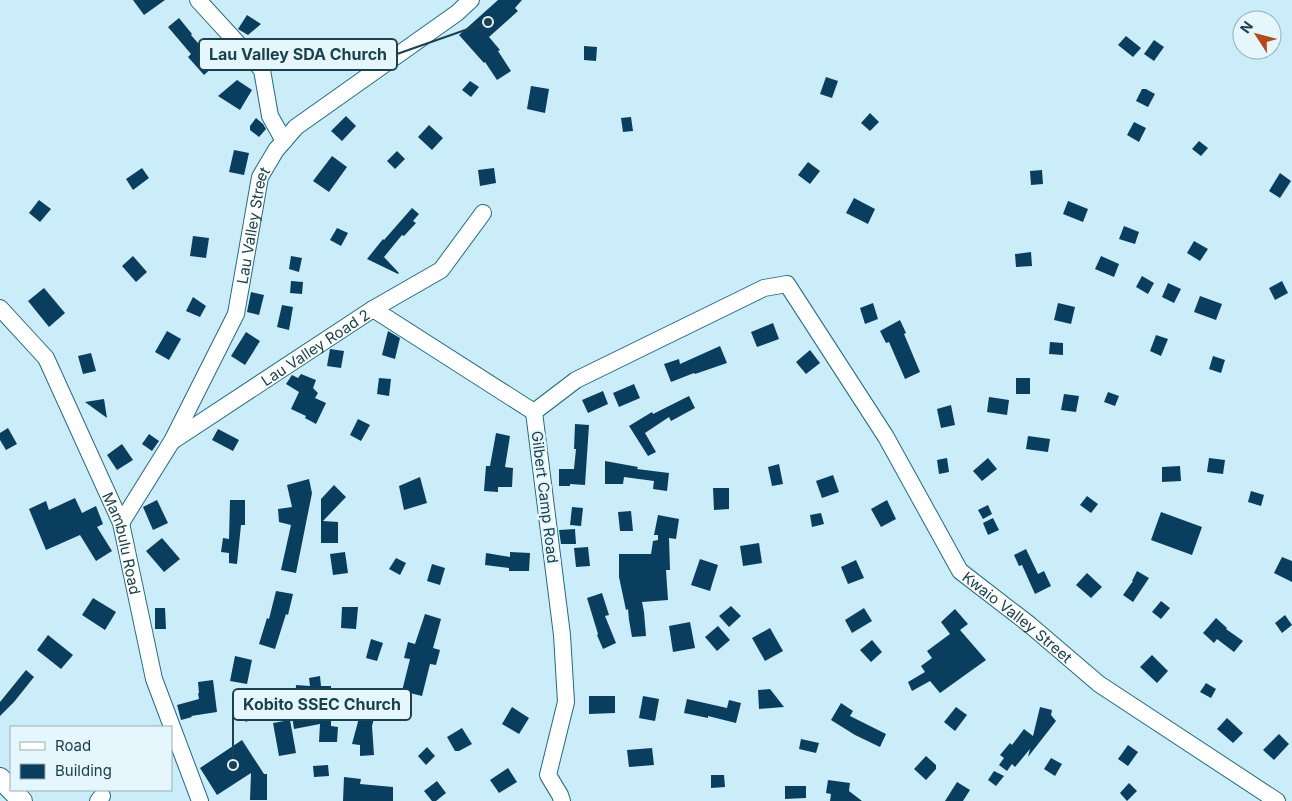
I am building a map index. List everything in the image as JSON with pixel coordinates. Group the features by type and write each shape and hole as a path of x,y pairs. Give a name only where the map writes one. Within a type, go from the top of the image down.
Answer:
{"street":[{"path":"198,0 262,70 270,116 284,141"},
{"name":"Lau Valley Street","path":"121,523 172,441 236,314 260,177 276,150 296,127 454,6 471,0"},
{"path":"373,308 441,270 483,213"},
{"name":"Gilbert Camp Road","path":"562,801 548,775 566,702 562,635 534,412 576,380 764,288 787,284"},
{"name":"Kwaio Valley Street","path":"787,284 886,437 960,571 1030,625 1099,684 1277,801"},
{"name":"Mambulu Road","path":"0,308 46,358 121,523 154,679 172,726"},
{"name":"Lau Valley Road 2","path":"172,441 373,308 534,412"},
{"name":"Mambulu Road","path":"172,727 200,801"},
{"path":"0,778 10,788"},
{"path":"12,791 22,801"}],"building":[{"path":"133,0 165,0 144,15"},
{"path":"498,0 522,0 515,8 518,11 489,37 500,50 498,51 511,71 497,80 485,62 459,35"},
{"path":"247,15 261,24 248,35 238,29"},
{"path":"179,18 216,64 204,75 188,57 191,54 168,27"},
{"path":"1126,36 1141,48 1133,57 1118,45"},
{"path":"1154,40 1164,47 1154,61 1144,54"},
{"path":"282,41 294,55 276,70 264,56"},
{"path":"584,46 597,47 596,61 584,60"},
{"path":"826,77 838,81 832,98 820,94"},
{"path":"237,80 252,90 240,110 218,96"},
{"path":"470,81 479,87 471,97 462,90"},
{"path":"531,86 549,89 545,113 527,109"},
{"path":"1142,89 1155,94 1148,107 1136,101"},
{"path":"870,113 879,122 870,131 861,123"},
{"path":"346,116 356,126 342,141 331,131"},
{"path":"631,117 633,131 623,132 621,118"},
{"path":"256,118 266,129 259,137 250,130 250,126"},
{"path":"1134,122 1146,128 1139,142 1127,135"},
{"path":"429,125 443,138 432,150 418,137"},
{"path":"1199,141 1208,148 1201,156 1192,149"},
{"path":"234,150 249,153 244,175 229,172"},
{"path":"397,151 405,159 395,169 387,161"},
{"path":"332,156 347,167 329,192 313,181"},
{"path":"808,162 820,171 810,184 798,175"},
{"path":"142,168 149,178 133,190 126,179"},
{"path":"494,168 496,183 480,186 478,170"},
{"path":"1042,170 1043,184 1031,185 1030,171"},
{"path":"1280,173 1291,181 1280,198 1269,191"},
{"path":"854,198 875,209 868,224 846,213"},
{"path":"39,200 51,209 40,222 29,213"},
{"path":"1068,201 1088,209 1083,222 1063,214"},
{"path":"412,208 419,214 413,221 416,223 404,236 402,235 384,257 399,273 367,259 383,239"},
{"path":"1124,226 1139,232 1135,244 1119,239"},
{"path":"337,228 348,233 341,246 330,240"},
{"path":"193,236 209,238 206,258 190,256"},
{"path":"1194,241 1208,249 1200,261 1187,253"},
{"path":"1031,252 1032,266 1016,267 1015,254"},
{"path":"133,256 147,272 136,282 122,266"},
{"path":"291,256 302,258 299,272 289,269"},
{"path":"1101,256 1119,264 1114,277 1095,269"},
{"path":"1142,276 1154,283 1148,294 1136,287"},
{"path":"291,281 303,282 302,294 290,293"},
{"path":"1282,281 1288,293 1275,300 1269,288"},
{"path":"1168,283 1181,289 1174,303 1162,297"},
{"path":"44,288 65,313 49,327 28,301"},
{"path":"251,292 264,295 259,315 247,312"},
{"path":"1200,296 1222,304 1216,320 1194,312"},
{"path":"193,297 206,306 200,317 186,311"},
{"path":"873,303 878,319 865,324 860,308"},
{"path":"1058,303 1075,307 1071,324 1054,320"},
{"path":"282,305 293,307 289,330 277,327"},
{"path":"900,320 920,372 905,379 889,342 886,343 880,331"},
{"path":"773,323 779,339 757,347 751,332"},
{"path":"167,331 181,339 169,360 155,352"},
{"path":"388,331 400,338 395,359 382,355"},
{"path":"246,332 260,341 245,365 231,356"},
{"path":"1156,335 1168,339 1161,356 1150,351"},
{"path":"1050,342 1063,343 1063,355 1049,354"},
{"path":"720,346 727,363 671,382 664,364 679,359 680,364"},
{"path":"330,349 344,351 341,368 327,366"},
{"path":"810,350 820,363 806,374 796,362"},
{"path":"91,353 96,371 83,374 78,356"},
{"path":"1213,356 1225,360 1221,373 1209,369"},
{"path":"301,374 316,380 313,388 318,393 315,398 326,403 316,424 305,418 306,416 291,409 299,392 286,384 292,375 298,378"},
{"path":"379,378 391,379 389,396 377,394"},
{"path":"1016,378 1030,378 1030,394 1016,394"},
{"path":"634,384 640,398 619,407 613,393"},
{"path":"603,391 608,404 588,413 582,400"},
{"path":"1108,392 1119,396 1115,406 1104,402"},
{"path":"1064,394 1079,396 1076,412 1061,410"},
{"path":"689,396 695,408 671,421 669,417 645,433 656,452 648,456 629,426 652,412 653,414"},
{"path":"989,397 1009,400 1007,415 987,412"},
{"path":"104,399 107,418 85,402"},
{"path":"951,405 955,425 941,428 937,409"},
{"path":"358,419 370,425 361,441 350,435"},
{"path":"575,424 589,425 585,485 570,484 570,486 559,486 559,469 574,469 576,449 574,449"},
{"path":"8,428 17,444 6,450 0,440 0,433"},
{"path":"218,429 239,440 233,451 212,440"},
{"path":"496,433 510,436 505,467 513,468 512,487 498,487 498,492 484,491 486,466 490,466"},
{"path":"149,434 159,441 152,451 142,444"},
{"path":"1028,436 1050,439 1048,452 1026,449"},
{"path":"122,444 133,460 117,470 107,455"},
{"path":"947,458 949,472 939,474 937,460"},
{"path":"988,458 997,469 982,481 973,471"},
{"path":"1209,458 1225,460 1223,474 1207,472"},
{"path":"605,461 638,467 637,469 669,473 667,491 653,489 654,481 624,477 623,484 605,484"},
{"path":"779,464 783,484 772,486 768,467"},
{"path":"1180,466 1181,481 1162,482 1162,467"},
{"path":"833,475 839,492 822,498 816,481"},
{"path":"420,477 427,503 404,510 399,486"},
{"path":"309,479 312,493 296,573 281,570 291,525 279,522 278,509 292,507 287,485"},
{"path":"334,485 346,497 323,521 338,522 338,543 321,543 321,499"},
{"path":"713,488 729,488 729,509 714,510"},
{"path":"1251,491 1264,495 1261,506 1248,502"},
{"path":"1087,496 1098,504 1091,513 1080,505"},
{"path":"75,498 82,513 96,506 103,524 97,527 112,551 96,561 80,535 46,550 29,509 46,501 49,510"},
{"path":"157,500 168,523 153,530 143,507"},
{"path":"230,500 245,500 245,525 241,525 237,564 229,563 229,553 221,552 223,538 229,539"},
{"path":"887,500 896,519 881,527 871,509"},
{"path":"988,505 992,514 983,519 978,510"},
{"path":"572,507 583,508 581,526 570,525"},
{"path":"631,511 633,531 620,531 618,512"},
{"path":"1161,512 1202,527 1192,555 1151,540"},
{"path":"821,513 824,524 812,527 810,515"},
{"path":"658,515 679,519 676,539 669,538 670,570 666,570 668,600 642,602 646,636 632,637 628,609 626,610 619,577 619,554 651,554 653,541 658,540 658,535 654,535"},
{"path":"993,518 999,530 988,535 983,523"},
{"path":"575,529 576,544 561,544 559,530"},
{"path":"162,538 180,559 164,572 146,551"},
{"path":"759,543 762,563 743,566 740,546"},
{"path":"588,547 590,566 576,567 574,548"},
{"path":"1026,549 1038,574 1044,571 1051,586 1035,594 1022,565 1019,566 1014,555"},
{"path":"345,552 348,573 333,575 330,554"},
{"path":"510,552 530,553 529,571 509,571 509,568 485,565 486,553 510,557"},
{"path":"1282,557 1292,561 1292,582 1274,573"},
{"path":"396,558 406,563 400,575 389,569"},
{"path":"700,559 718,565 710,591 691,585"},
{"path":"856,560 864,578 848,584 841,567"},
{"path":"432,564 445,568 440,585 427,581"},
{"path":"1137,571 1149,578 1133,602 1123,595 1133,581"},
{"path":"1087,573 1102,587 1091,598 1076,585"},
{"path":"276,591 293,594 288,615 286,614 275,649 259,644 267,618 269,619"},
{"path":"602,593 609,615 605,616 616,643 603,649 597,635 587,598"},
{"path":"93,598 116,612 105,630 82,615"},
{"path":"1161,601 1170,608 1161,619 1152,612"},
{"path":"731,606 741,616 729,627 719,616"},
{"path":"342,607 358,607 356,629 341,628"},
{"path":"155,608 165,608 166,629 155,629"},
{"path":"864,608 872,621 852,633 845,620"},
{"path":"955,609 968,624 960,630 986,660 940,693 930,681 912,691 908,682 925,672 921,666 932,658 927,651 950,634 941,622"},
{"path":"425,614 441,619 433,648 440,650 436,665 430,664 422,696 402,691 410,659 404,658 408,642 415,644"},
{"path":"1285,615 1292,625 1282,633 1275,623"},
{"path":"1216,618 1226,629 1243,641 1234,652 1217,639 1214,643 1203,633"},
{"path":"690,622 695,648 673,652 669,626"},
{"path":"718,626 730,640 717,651 705,637"},
{"path":"770,628 783,651 765,661 752,638"},
{"path":"48,635 73,655 61,669 37,650"},
{"path":"371,639 383,643 377,661 366,658"},
{"path":"872,640 882,652 871,662 860,650"},
{"path":"1152,655 1168,671 1157,683 1140,667"},
{"path":"235,656 252,660 247,684 230,681"},
{"path":"26,670 34,677 0,716 0,702"},
{"path":"320,676 321,686 331,686 331,726 338,727 337,742 319,742 320,724 294,729 291,709 295,708 296,685 310,686 309,678"},
{"path":"213,680 217,712 191,716 181,720 177,705 199,699 198,682"},
{"path":"1206,683 1216,689 1211,698 1200,692"},
{"path":"770,689 784,707 759,709 758,690"},
{"path":"589,696 615,696 615,713 589,714"},
{"path":"643,696 659,699 655,721 639,718"},
{"path":"253,699 261,713 246,722 238,709"},
{"path":"687,699 727,708 729,700 741,703 736,723 708,716 708,718 684,713"},
{"path":"363,703 377,707 372,726 374,755 360,756 360,745 352,744"},
{"path":"841,703 853,711 850,716 886,734 880,747 855,735 831,720"},
{"path":"512,707 529,718 519,734 502,724"},
{"path":"956,707 967,715 955,731 944,722"},
{"path":"1040,707 1052,710 1051,715 1056,721 1028,757 1030,749 1015,767 1012,764 1007,771 999,765 1004,758 1000,755 1010,743 1012,745 1024,729 1033,736"},
{"path":"1227,718 1243,733 1233,743 1217,729"},
{"path":"290,720 296,753 279,756 273,723"},
{"path":"462,728 472,744 459,751 455,751 447,737"},
{"path":"1279,734 1289,744 1274,760 1263,750"},
{"path":"801,739 819,743 816,753 799,749"},
{"path":"242,740 264,774 267,774 267,800 250,800 251,773 217,795 200,768"},
{"path":"1128,745 1138,752 1128,766 1118,759"},
{"path":"427,747 435,756 426,765 418,756"},
{"path":"652,748 654,765 629,767 627,750"},
{"path":"926,756 936,765 936,769 926,780 914,769"},
{"path":"1051,758 1062,764 1055,776 1044,769"},
{"path":"328,765 329,776 314,777 313,766"},
{"path":"508,768 517,782 499,793 490,780"},
{"path":"994,771 1004,776 996,786 988,780"},
{"path":"711,775 724,775 725,787 711,788"},
{"path":"344,777 361,779 360,784 393,787 393,801 343,801"},
{"path":"828,780 850,783 849,791 862,801 830,801 831,794 826,793"},
{"path":"437,781 446,793 436,801 432,801 424,791"},
{"path":"957,782 970,790 963,801 945,801"},
{"path":"1129,783 1137,791 1127,801 1120,793"},
{"path":"785,786 806,786 806,798 785,799"}],"place":[{"name":"Lau Valley SDA Church","path":"488,22"},
{"name":"Kobito SSEC Church","path":"233,765"}]}
